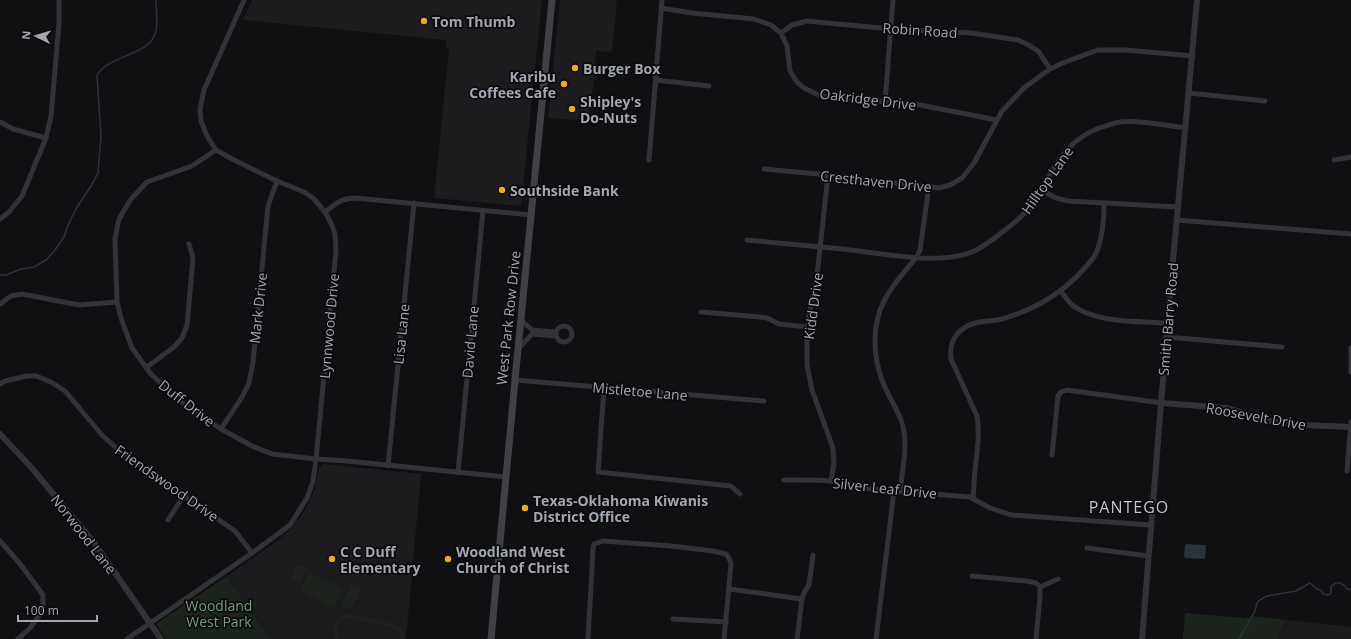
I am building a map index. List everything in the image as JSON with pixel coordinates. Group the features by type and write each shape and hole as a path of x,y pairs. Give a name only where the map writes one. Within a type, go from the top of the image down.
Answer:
{"main road":[{"name":"West Park Row Drive","path":"491,639 552,0"}],"street":[{"path":"0,219 9,212 22,196 46,138 51,116 59,23 59,0"},
{"name":"Lynnwood Drive","path":"127,639 252,554 290,525 300,512 313,481 336,250 335,234 325,212 319,204 304,192 236,162 216,150 207,136 201,121 200,109 204,90 244,0"},
{"path":"649,160 662,0"},
{"path":"886,102 893,0"},
{"name":"Smith Barry Road","path":"1142,639 1150,526 1197,0"},
{"path":"661,8 692,13 754,19 770,25 781,33"},
{"name":"Robin Road","path":"781,33 792,25 807,21 891,29 971,33 1018,40 1029,45 1039,52 1050,69"},
{"name":"Oakridge Drive","path":"781,33 787,46 790,71 797,82 815,94 828,98 920,105 997,120"},
{"name":"Cresthaven Drive","path":"764,169 939,188 950,185 962,178 974,163 1002,112 1026,87 1050,69 1098,50 1126,50 1192,56"},
{"path":"656,80 709,86"},
{"path":"1189,93 1265,101"},
{"path":"0,122 13,129 46,138"},
{"name":"Hilltop Lane","path":"747,240 916,258 949,258 973,252 1020,218 1031,207 1040,190 1069,147 1086,134 1121,122 1186,128"},
{"name":"Duff Drive","path":"216,150 192,166 147,182 131,199 119,219 115,239 117,302 121,318 132,348 161,384 176,398 221,429 252,446 272,454 506,477"},
{"path":"1334,160 1351,157"},
{"name":"Kidd Drive","path":"828,175 817,276 809,316 807,341 808,364 812,390 833,448 834,463 831,481"},
{"name":"Mark Drive","path":"221,429 242,397 249,383 253,362 268,206 277,181"},
{"path":"900,491 905,440 903,427 881,378 875,352 875,342 877,322 884,300 916,258 920,250 929,186"},
{"path":"1040,190 1061,200 1104,204 1178,207"},
{"path":"325,212 346,198 362,198 531,215"},
{"name":"Lisa Lane","path":"388,466 414,203"},
{"path":"973,499 979,441 977,416 950,359 952,342 955,336 966,326 974,323 1001,319 1012,315 1044,301 1070,283 1083,270 1096,252 1102,232 1104,204"},
{"name":"David Lane","path":"458,472 482,211"},
{"path":"1177,220 1351,234"},
{"path":"147,367 174,347 182,338 187,325 193,258 190,244"},
{"path":"1060,291 1071,304 1085,313 1098,317 1168,323"},
{"path":"0,304 11,296 22,294 79,305 117,302"},
{"path":"701,312 760,316 779,324 808,327"},
{"path":"521,320 532,332 556,334"},
{"path":"518,349 532,332"},
{"path":"1167,337 1282,347"},
{"path":"1351,348 1351,372"},
{"name":"Friendswood Drive","path":"0,384 26,376 36,376 51,382 65,391 102,434 126,457 236,531 252,554"},
{"name":"Mistletoe Lane","path":"515,380 764,401"},
{"path":"604,388 598,472 731,486 740,494"},
{"path":"1052,455 1058,396 1061,392 1067,390 1162,403"},
{"name":"Roosevelt Drive","path":"1162,403 1226,408 1271,421 1304,425 1351,427"},
{"path":"1347,471 1351,422"},
{"name":"Norwood Lane","path":"0,434 30,466 95,544 161,639"},
{"name":"Silver Leaf Drive","path":"784,480 831,481 856,484 870,489 970,497 990,508 1011,515 1150,526"},
{"path":"876,639 894,491"},
{"path":"168,520 183,496"},
{"path":"0,541 22,565 43,595 41,613 30,628 18,639"},
{"path":"588,639 593,549 594,544 599,541 671,546 726,554 731,564 724,639"},
{"path":"1087,548 1148,556"},
{"path":"797,639 802,599 809,585 813,555"},
{"path":"972,576 1036,583 1040,587 1036,639"},
{"path":"1040,587 1058,579"},
{"path":"729,589 802,599"},
{"path":"673,619 726,622"}],"shaded area":[{"path":"252,0 542,0 521,206 434,198 449,49 446,48 446,40 243,20"},
{"path":"560,0 617,0 612,52 596,51 591,108 586,117 580,120 548,118"},
{"name":"C C Duff Elementary","path":"323,464 421,474 406,639 270,639 227,576 290,530 305,510 311,498 315,488 319,468"},
{"path":"1186,544 1205,545 1205,558 1185,558"},
{"path":"1286,620 1351,627 1351,639 1276,639"}],"green space":[{"path":"297,565 306,568 300,583 291,579"},
{"path":"309,572 343,588 334,607 300,591"},
{"name":"Woodland West Park","path":"227,576 270,639 166,639 156,624"},
{"path":"352,583 362,588 351,609 341,605"},
{"path":"1185,613 1245,618 1253,616 1286,620 1276,639 1183,639"},
{"path":"350,614 378,619 392,624 402,630 405,639 401,639 399,632 393,628 350,618 342,620 338,626 337,632 340,639 336,639 333,630 335,623 341,617"}],"waterway":[{"path":"0,275 6,275 21,269 34,267 46,260 64,237 77,207 98,173 101,136 97,75 111,62 138,51 146,46 152,39 157,27 156,0"},
{"path":"1239,639 1255,611 1257,603 1267,596 1296,591 1310,583 1317,589 1321,590 1323,594 1328,595 1331,593 1331,587 1335,583 1341,583 1347,589 1351,589"}],"place":[{"name":"Tom Thumb","path":"424,21"},
{"name":"Burger Box","path":"575,68"},
{"name":"Karibu Coffees Cafe","path":"564,84"},
{"name":"Shipley's Do-Nuts","path":"572,109"},
{"name":"Southside Bank","path":"502,190"},
{"name":"Texas-Oklahoma Kiwanis District Office","path":"525,508"},
{"name":"C C Duff Elementary","path":"332,559"},
{"name":"Woodland West Church of Christ","path":"448,559"}],"district":[{"name":"PANTEGO","path":"1129,507"}]}
